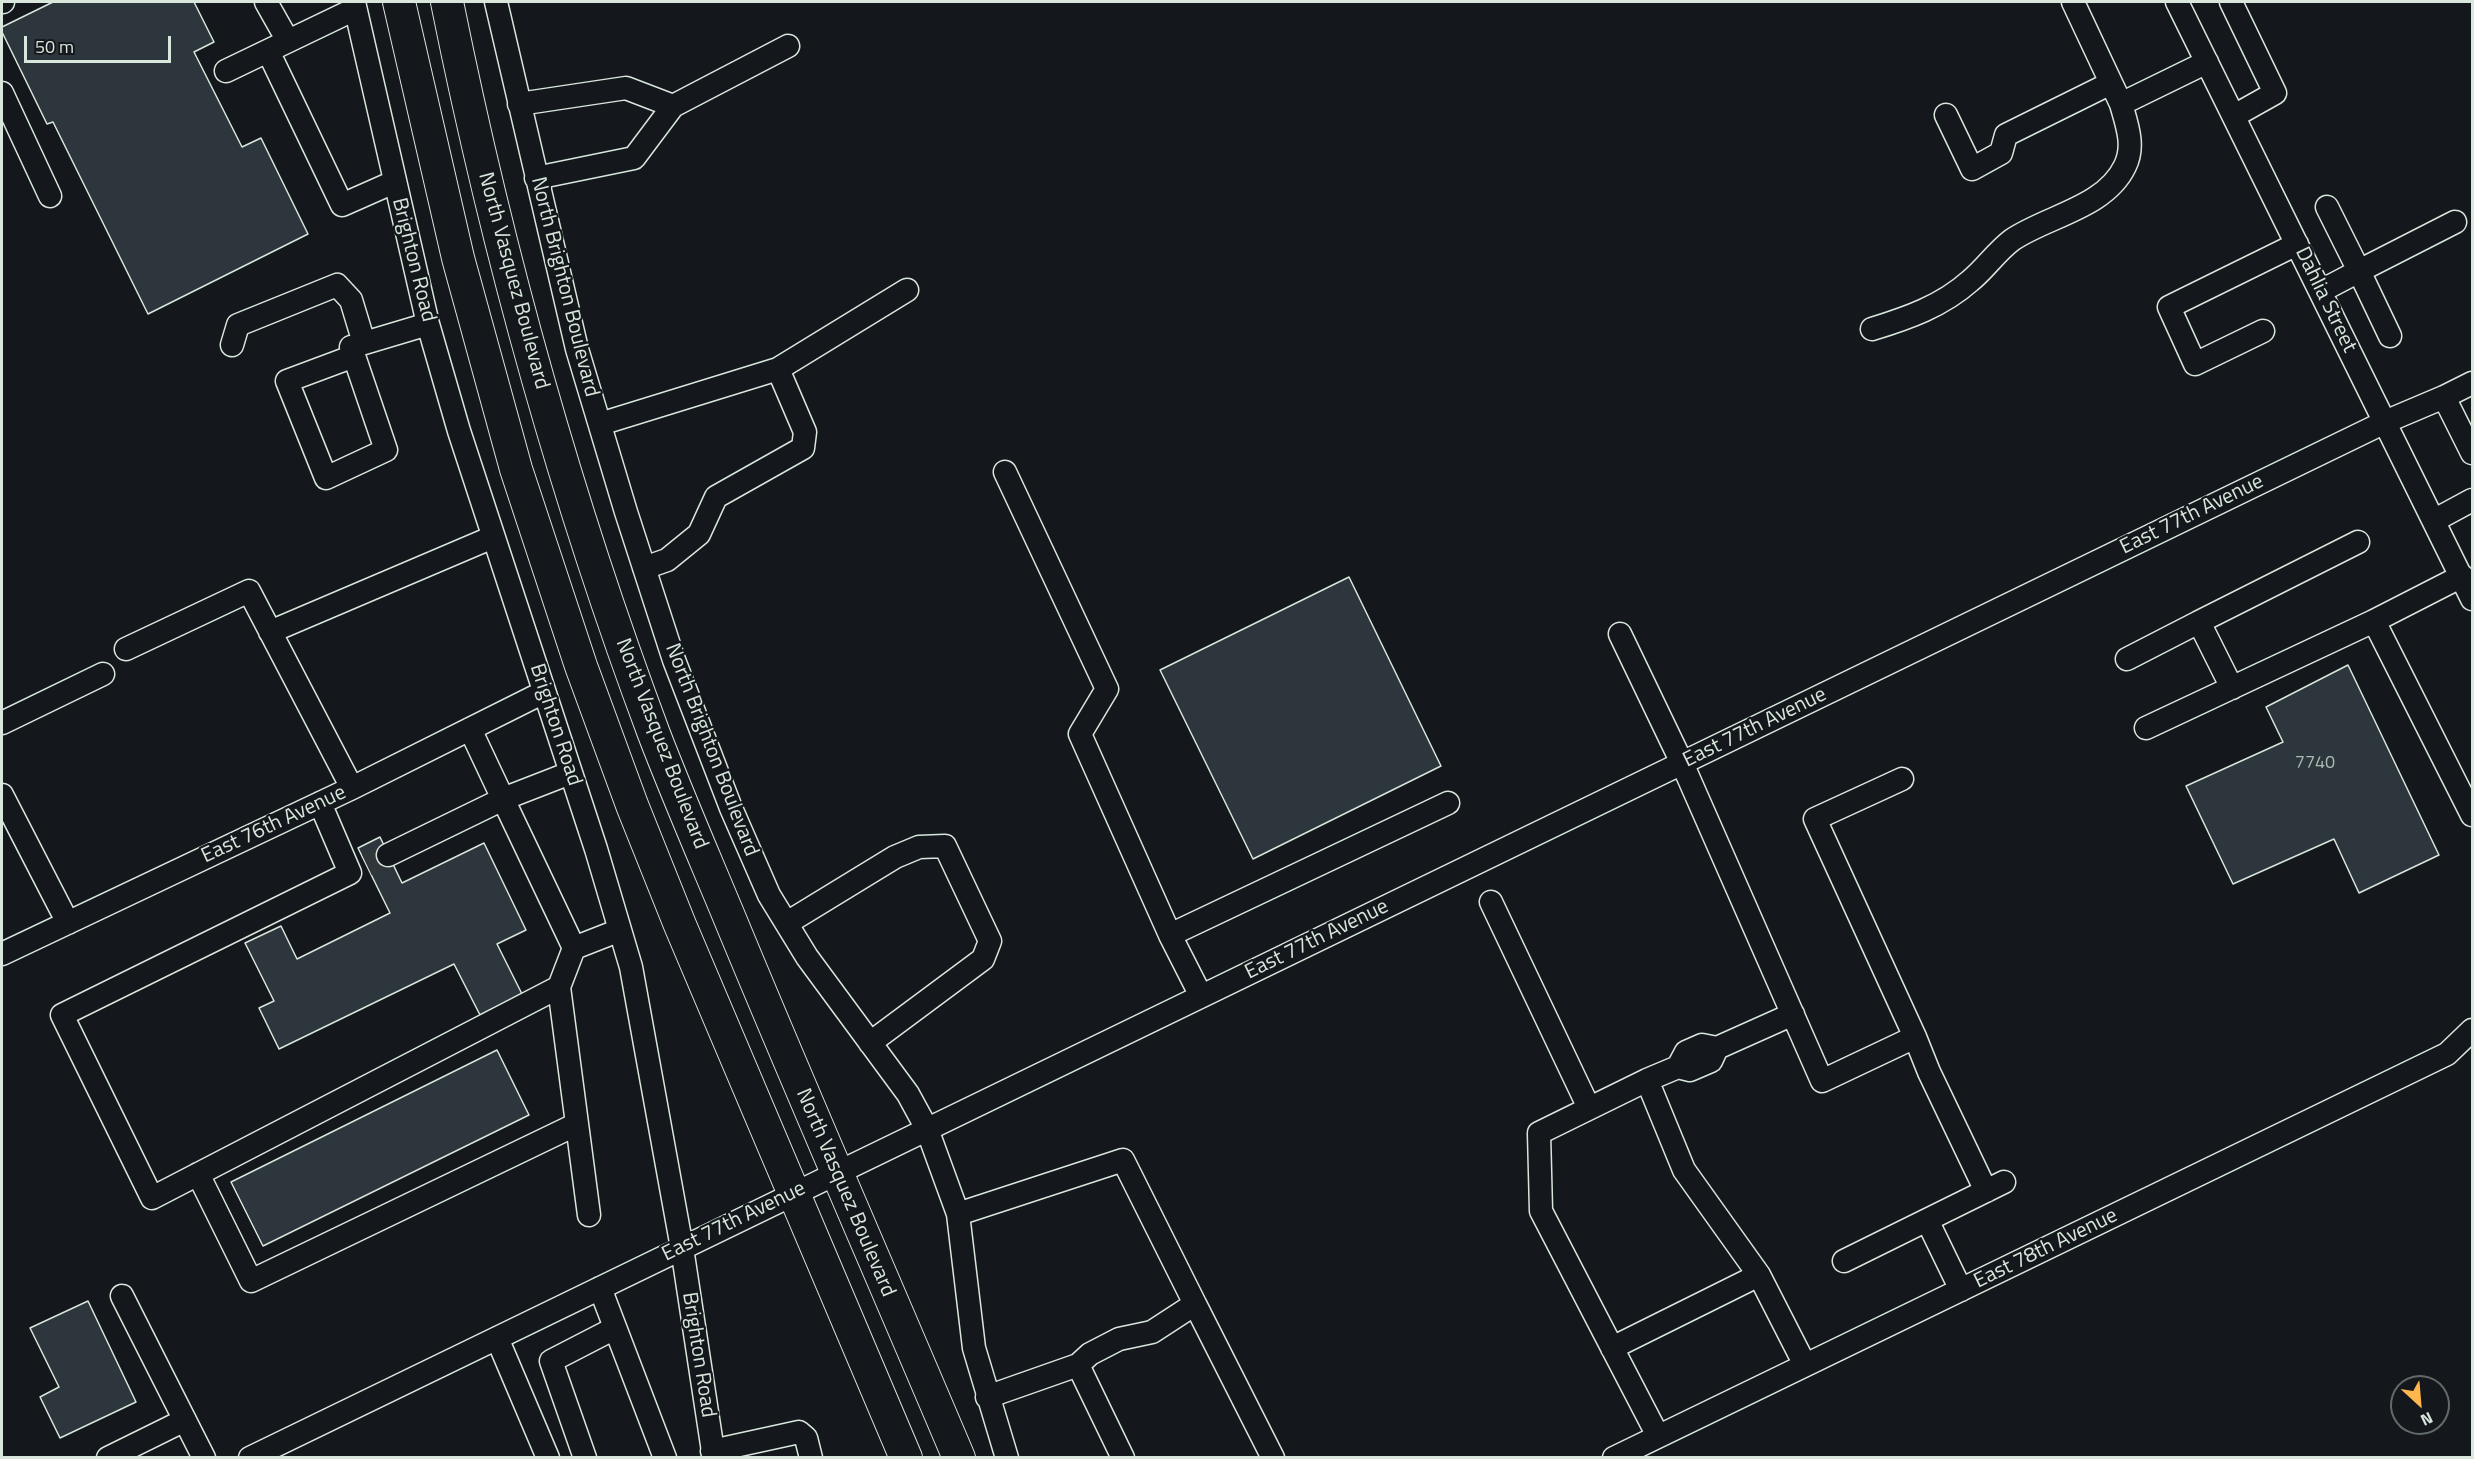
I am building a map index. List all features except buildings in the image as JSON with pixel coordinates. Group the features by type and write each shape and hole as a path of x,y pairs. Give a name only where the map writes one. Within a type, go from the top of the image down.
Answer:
{"highway":[{"path":"399,2 461,269 516,469 581,666 632,805 680,925 906,1458"},
{"name":"North Vasquez Boulevard","path":"447,2 493,218 554,433 598,573 654,734 792,1070 959,1458"}],"street":[{"path":"267,2 278,46 342,205 394,182"},
{"name":"North Brighton Boulevard","path":"496,2 578,349 674,660 731,808 770,895 807,957 919,1111 927,1129 957,1214 974,1348 1007,1458"},
{"path":"1872,329 1907,318 1953,295 1971,281 2012,240 2093,199 2116,181 2126,165 2130,139 2121,104 2073,2"},
{"name":"Dahlia Street","path":"2177,2 2469,590"},
{"path":"2231,2 2275,93 2234,116"},
{"path":"226,71 355,5"},
{"name":"Brighton Road","path":"355,5 428,324 459,431 620,930 639,1004 682,1248 713,1454"},
{"path":"536,177 634,158 673,106 788,46"},
{"path":"2121,104 2207,62"},
{"path":"1946,115 1972,169 2001,153 2006,135 2111,83"},
{"path":"519,104 626,88 673,106"},
{"path":"2,93 50,196"},
{"path":"2327,207 2390,336"},
{"path":"2321,291 2455,222"},
{"path":"2263,331 2195,364 2169,307 2297,244"},
{"path":"232,345 238,326 337,285 351,300 359,350 386,450 326,478 287,381 359,350 428,324"},
{"path":"600,424 778,369 907,290"},
{"path":"644,568 668,561 699,534 716,497 803,448 805,432 778,369"},
{"name":"East 77th Avenue","path":"260,1455 2385,422 2472,383"},
{"path":"2444,397 2472,453"},
{"path":"1005,472 1107,689 1080,734 1170,935 1201,996"},
{"path":"2435,520 2472,500"},
{"path":"270,632 493,537"},
{"path":"2127,659 2358,542"},
{"path":"2146,728 2374,621 2469,590"},
{"path":"126,649 249,591 352,788"},
{"path":"2374,621 2472,815"},
{"path":"2199,622 2232,687"},
{"path":"1620,634 1682,763 1822,1081 1915,1037"},
{"path":"2,723 103,674"},
{"name":"East 76th Avenue","path":"2,954 352,788 544,692"},
{"path":"470,729 574,948 559,987 590,1215"},
{"path":"388,855 503,799 570,773"},
{"path":"1844,1261 1995,1186 1929,1072 1815,819 1902,779"},
{"path":"2,795 68,923"},
{"path":"320,803 359,869 62,1014 152,1198 559,987"},
{"path":"1170,935 1448,803"},
{"path":"787,923 895,857 919,847 945,846 990,940 983,959 870,1043"},
{"path":"1491,902 1589,1108"},
{"path":"574,948 620,930"},
{"path":"1658,1436 1541,1211 1539,1133 1678,1067 1686,1052 1702,1045 1718,1048 1793,1014"},
{"name":"East 78th Avenue","path":"1614,1458 2447,1054 2472,1030"},
{"path":"1647,1080 1684,1170 1759,1275 1805,1365"},
{"path":"198,1174 251,1281 577,1124"},
{"path":"957,1214 1123,1160 1273,1458"},
{"path":"1928,1220 1961,1290"},
{"path":"1612,1348 1759,1275"},
{"path":"600,1288 665,1458"},
{"path":"122,1296 204,1458"},
{"path":"987,1397 1078,1365 1090,1354 1119,1340 1152,1332 1195,1304"},
{"path":"585,1458 551,1361 615,1328"},
{"path":"497,1338 548,1458"},
{"path":"1078,1365 1123,1458"},
{"path":"108,1458 185,1420"},
{"path":"713,1454 799,1432 806,1438 811,1458"}],"tunnel":[{"path":"367,865 388,855"}]}
